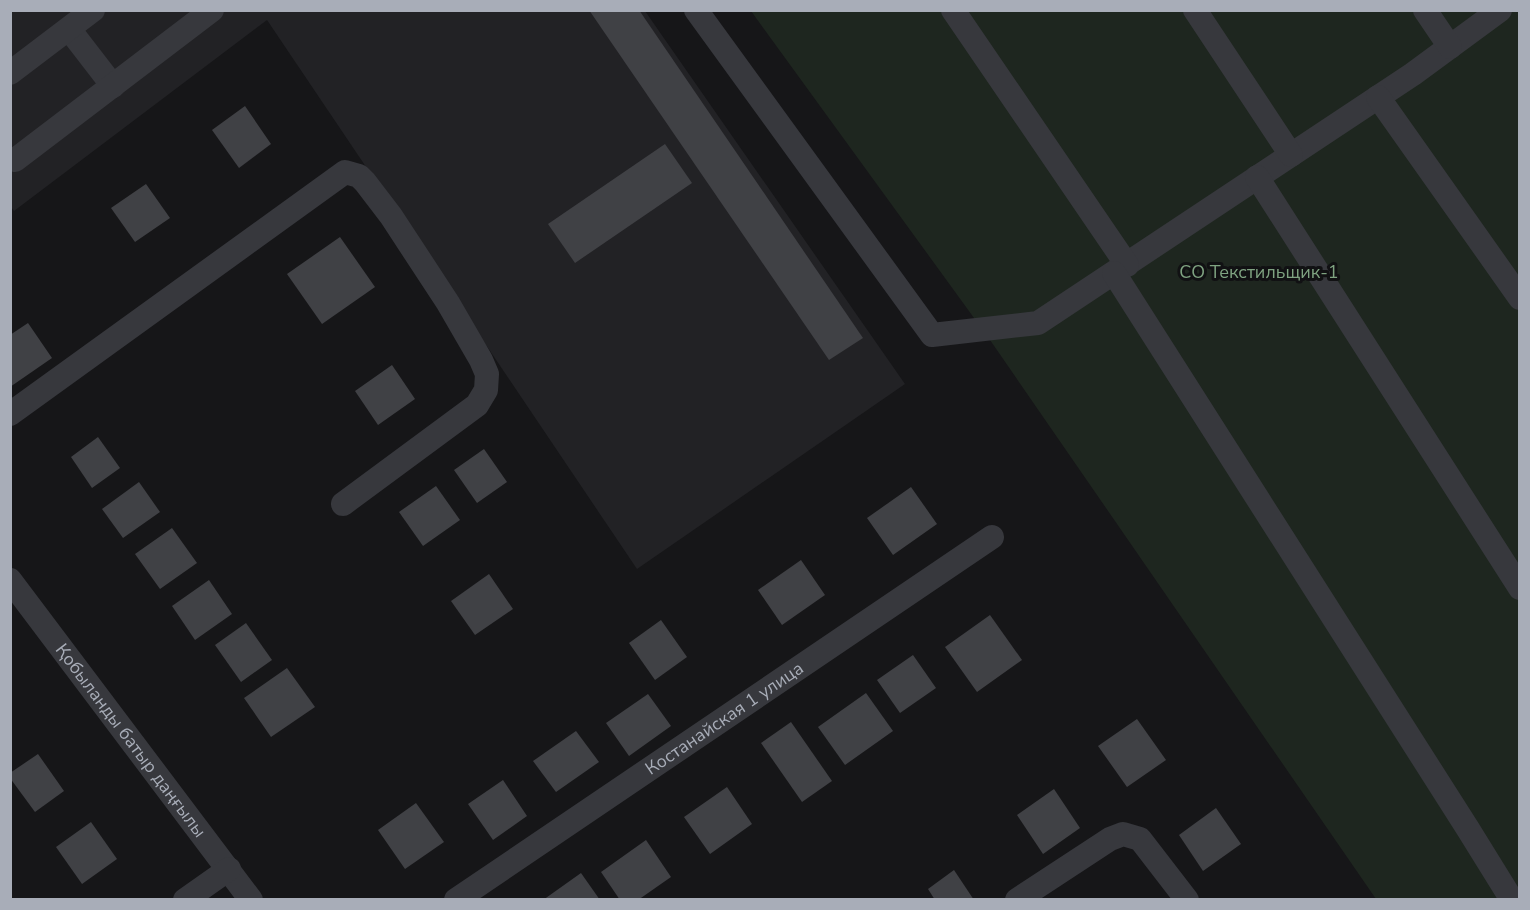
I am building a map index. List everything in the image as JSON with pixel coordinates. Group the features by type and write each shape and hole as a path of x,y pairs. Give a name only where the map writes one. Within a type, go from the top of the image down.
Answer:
{"street":[{"path":"10,73 93,10"},
{"path":"15,160 212,10"},
{"path":"696,10 932,335 1038,323 1378,97 1500,10"},
{"path":"953,10 1120,269 1512,900"},
{"path":"1195,10 1292,155"},
{"path":"1425,10 1450,47"},
{"path":"69,29 113,86"},
{"path":"1378,97 1520,298"},
{"path":"10,414 345,172 351,173 365,182 392,216 448,303 487,374 486,390 477,405 343,504"},
{"path":"1257,177 1520,588"},
{"name":"Костанайская 1 улица","path":"456,900 992,537"},
{"name":"Қобыланды батыр даңғылы","path":"10,580 230,869 251,900"},
{"path":"1017,900 1110,839 1123,834 1140,839 1187,900"},
{"path":"185,900 230,869"}],"shaded area":[{"path":"11,11 645,11 905,384 637,569 267,20 14,211 11,207"}],"green space":[{"name":"СО Текстильщик-1","path":"751,11 1519,11 1519,899 1376,899 990,340"}],"building":[{"path":"589,10 639,10 863,338 829,360"},
{"path":"245,106 271,144 239,168 212,130"},
{"path":"665,144 692,183 575,263 548,224"},
{"path":"146,184 170,218 135,242 111,208"},
{"path":"340,237 375,287 322,324 287,274"},
{"path":"28,323 52,358 10,387 10,335"},
{"path":"392,365 415,399 378,425 355,391"},
{"path":"98,437 120,468 92,488 71,457"},
{"path":"484,449 507,482 477,503 454,470"},
{"path":"139,482 160,512 123,538 102,509"},
{"path":"436,486 460,520 423,546 399,512"},
{"path":"911,487 937,524 893,555 867,518"},
{"path":"172,528 197,563 160,589 135,554"},
{"path":"801,560 825,595 782,625 758,590"},
{"path":"489,574 513,609 475,635 451,601"},
{"path":"209,580 232,614 195,640 172,606"},
{"path":"990,615 1022,660 977,692 945,647"},
{"path":"661,620 687,657 655,680 629,643"},
{"path":"246,623 272,660 241,682 215,645"},
{"path":"913,655 936,688 900,713 877,680"},
{"path":"287,668 315,707 271,737 244,698"},
{"path":"866,693 893,731 845,765 818,727"},
{"path":"648,694 671,726 629,756 606,723"},
{"path":"1137,719 1166,760 1127,787 1098,746"},
{"path":"791,722 832,781 802,802 761,743"},
{"path":"576,731 599,762 556,792 533,761"},
{"path":"38,754 64,791 35,812 10,778 10,773"},
{"path":"503,780 527,816 493,840 468,804"},
{"path":"727,787 752,824 710,854 684,817"},
{"path":"1054,789 1080,828 1043,854 1017,815"},
{"path":"416,803 444,842 405,869 378,830"},
{"path":"1216,808 1241,844 1203,871 1179,835"},
{"path":"91,822 117,859 82,884 56,847"},
{"path":"646,840 671,877 638,900 620,900 601,872"},
{"path":"954,870 974,900 935,900 928,889"},
{"path":"581,873 600,900 543,900"}]}
